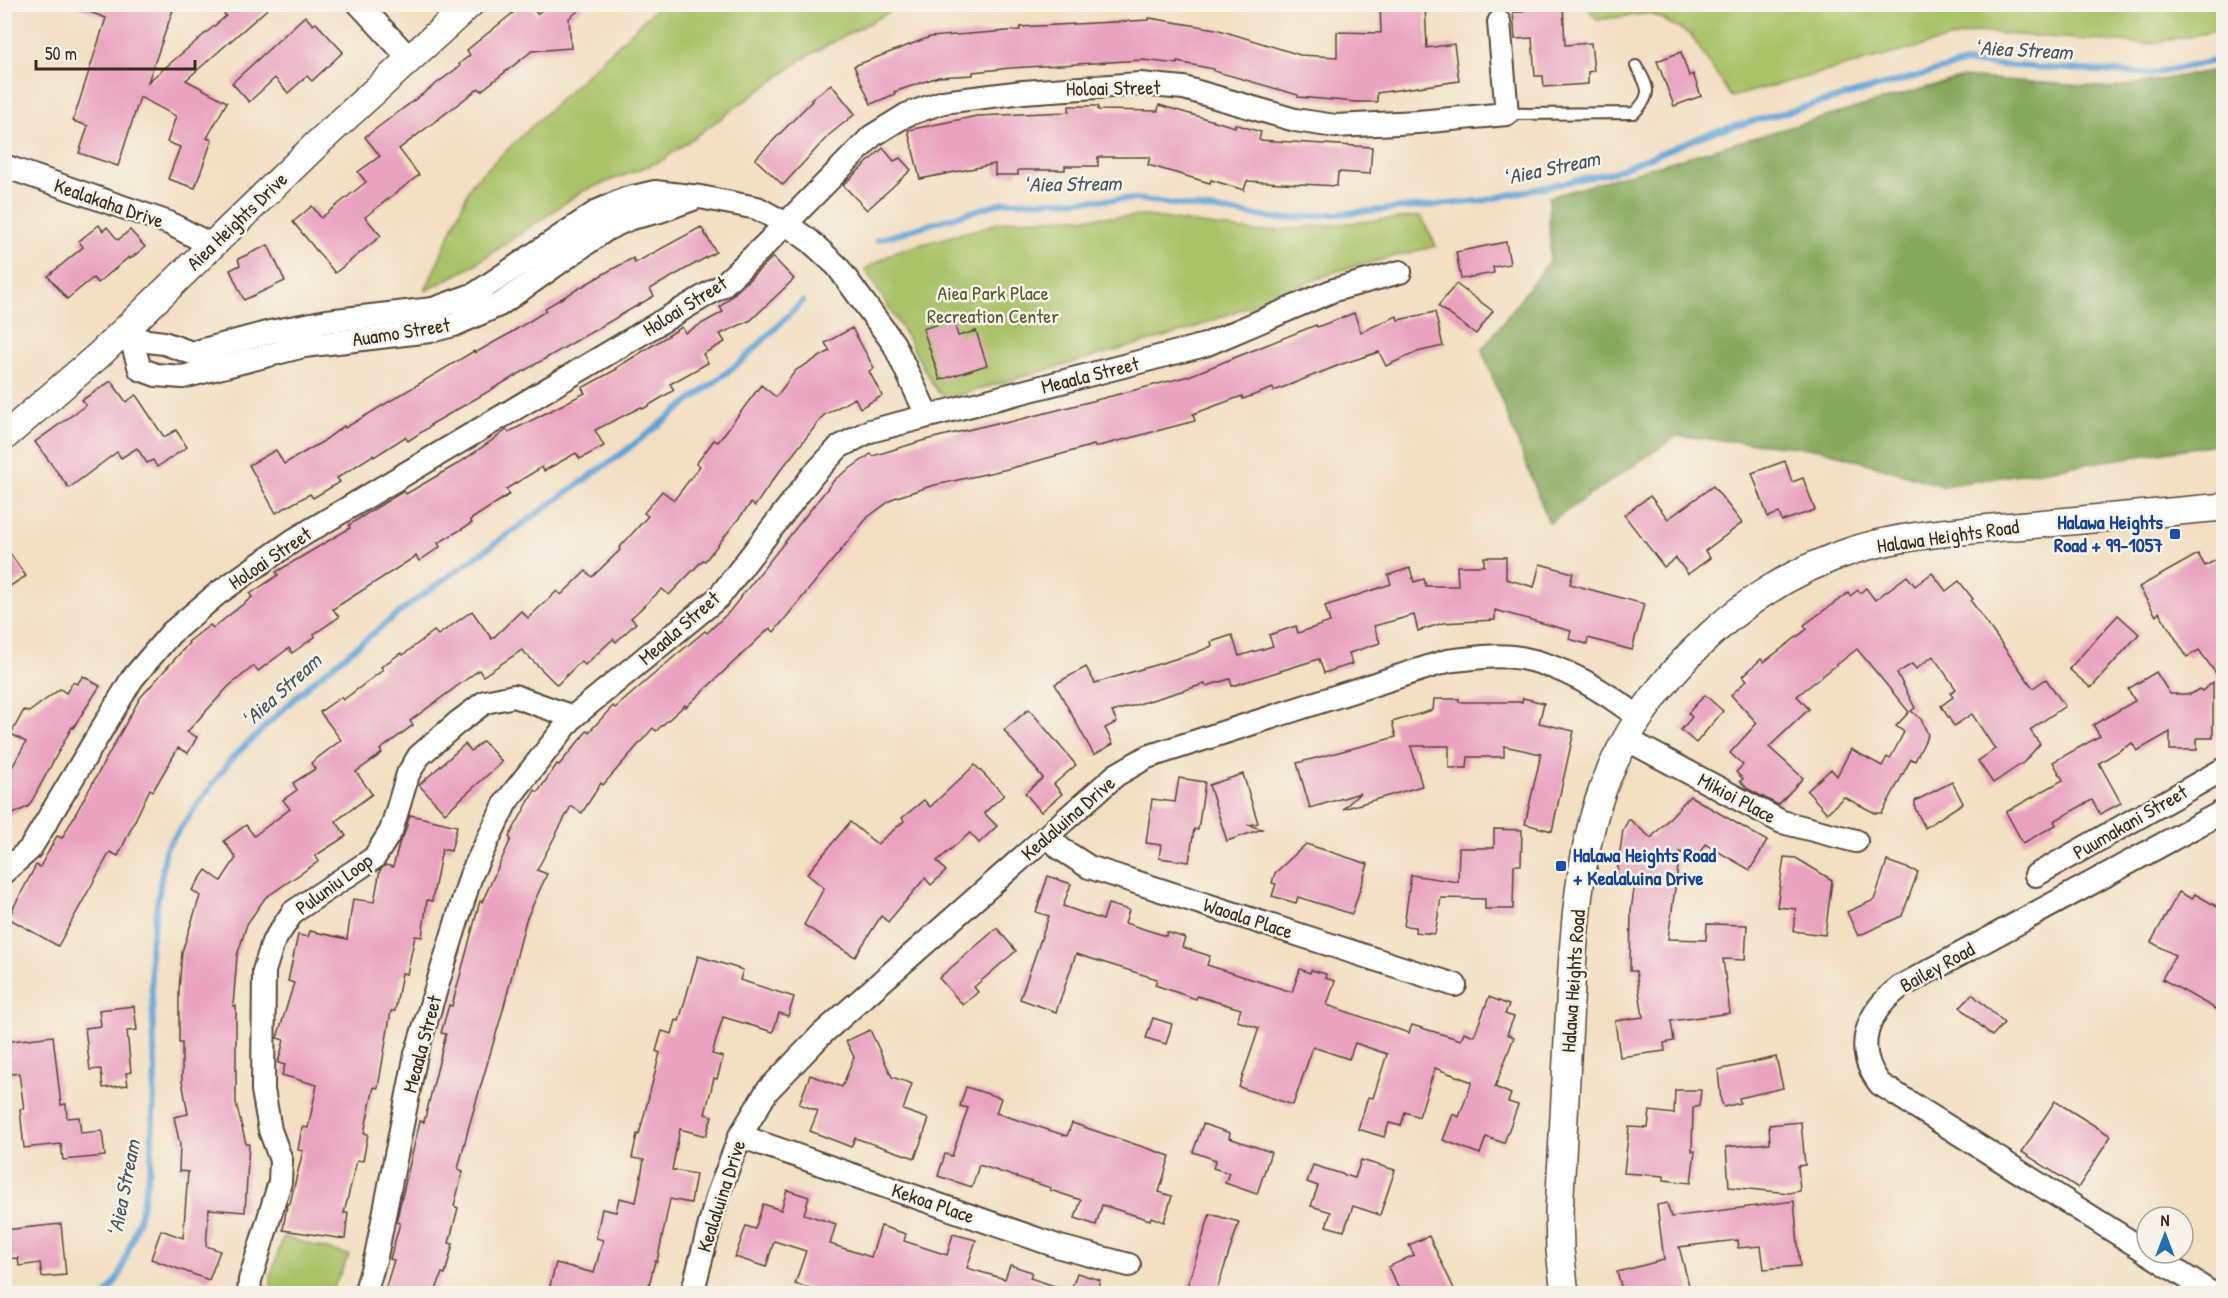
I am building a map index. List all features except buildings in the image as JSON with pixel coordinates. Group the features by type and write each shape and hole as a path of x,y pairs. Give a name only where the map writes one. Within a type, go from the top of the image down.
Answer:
{"street":[{"path":"359,4 410,59"},
{"name":"Aiea Heights Drive","path":"4,437 127,336 211,245 470,4"},
{"path":"1499,22 1507,114"},
{"name":"Holoai Street","path":"4,872 30,849 132,679 171,633 217,594 294,540 723,285 872,136 906,115 943,102 1023,92 1140,84 1184,88 1295,120 1335,126 1507,114"},
{"name":"Kealakaha Drive","path":"4,166 169,223 211,245"},
{"name":"Auamo Street","path":"127,336 164,343 192,353 270,332 327,321 433,309 475,294 598,211 625,199 655,192 700,197 756,208 786,224 810,241 837,266 862,297 894,344 927,415"},
{"name":"Auamo Street","path":"127,336 140,369 156,375 183,377 303,346 430,331 454,325 499,305 607,229 631,218 700,197"},
{"name":"Meaala Street","path":"365,1293 376,1256 416,1054 471,875 506,802 573,717 719,597 813,475 839,447 870,431 927,415 1204,345 1335,290 1400,272"},
{"name":"Halawa Heights Road","path":"1565,1293 1559,1213 1576,919 1585,858 1599,801 1633,729 1666,679 1734,613 1807,569 1854,550 1907,537 2223,507"},
{"name":"Kealaluina Drive","path":"692,1293 717,1197 740,1136 767,1091 822,1034 1116,775 1147,757 1447,661 1482,656 1521,658 1565,672 1618,701 1633,729"},
{"name":"Puluniu Loop","path":"249,1293 250,1280 279,1182 281,1160 270,1130 263,1090 264,971 273,942 293,912 374,858 391,831 408,774 419,756 457,723 485,702 514,696 573,717"},
{"name":"Mikioi Place","path":"1633,729 1782,822 1856,841"},
{"name":"Puumakani Street","path":"2037,875 2223,769"},
{"name":"Bailey Road","path":"2135,1244 1880,1084 1870,1071 1866,1055 1869,1023 1886,997 1900,987 2223,811"},
{"name":"Waoala Place","path":"1048,836 1061,849 1089,867 1455,985"},
{"name":"Kekoa Place","path":"740,1136 1060,1247 1129,1265"},
{"name":"Bailey Road","path":"2169,1265 2213,1293"}],"lane":[{"path":"1507,114 1634,113 1645,102 1647,84 1636,66"}],"green space":[{"path":"661,4 922,5 895,9 809,55 661,161 583,191 471,267 425,291 472,183"},
{"path":"2223,4 2223,30 2147,44 1975,32 1731,97 1691,35 1651,13 1597,20 1586,5"},
{"path":"2223,69 2223,441 2217,444 1942,486 1820,449 1677,436 1549,523 1482,350 1550,260 1549,197 1963,77 2113,88"},
{"name":"Aiea Park Place Recreation Center","path":"1147,216 1257,232 1421,216 1436,246 1337,271 1189,330 955,396 940,394 931,382 908,339 865,269 897,251 1010,220"},
{"path":"283,1237 349,1255 331,1293 271,1293 271,1276"}],"waterway":[{"name":"ʻAiea Stream","path":"877,240 1004,202 1137,199 1280,219 1481,201 1613,172 1710,133 1965,63 2151,74 2224,59"},
{"name":"ʻAiea Stream","path":"107,1294 120,1275 139,1219 151,1163 155,1069 150,949 166,848 231,759 312,682 414,601 621,454 743,360 803,301"}],"place":[{"name":"Halawa Heights Road + 99-1057","path":"2175,534"},
{"name":"Halawa Heights Road + Kealaluina Drive","path":"1561,866"}]}
